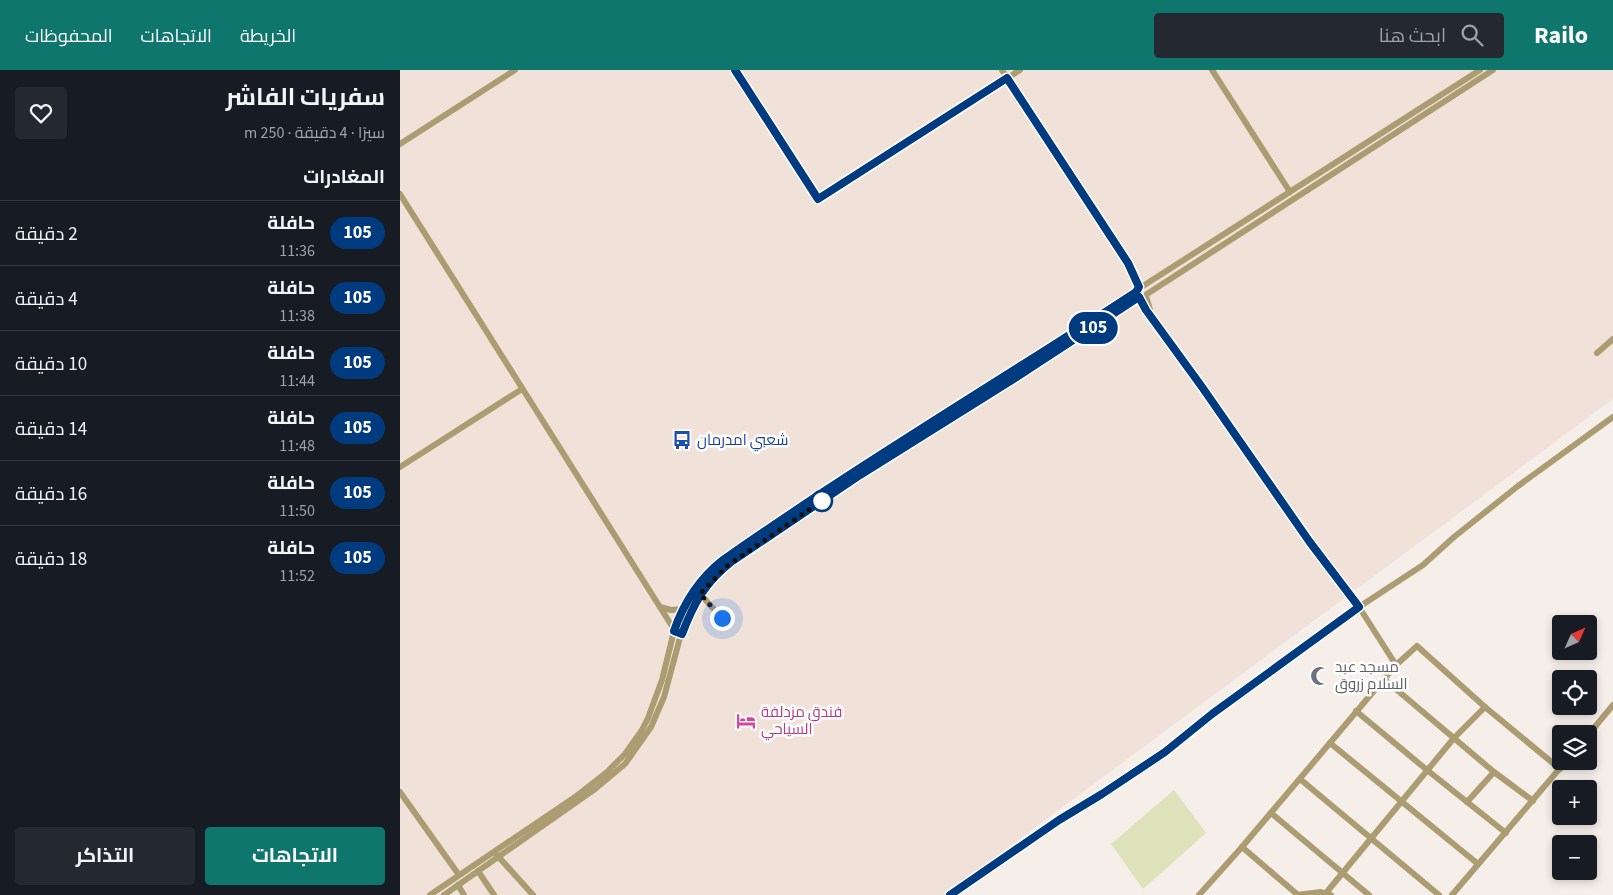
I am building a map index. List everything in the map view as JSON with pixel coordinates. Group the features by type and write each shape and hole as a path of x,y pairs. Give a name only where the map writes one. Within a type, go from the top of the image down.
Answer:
{"street":[{"path":"400,144 515,70"},
{"path":"735,70 818,199 1020,70"},
{"path":"1002,70 1128,263 1152,316 1309,541 1359,607 1396,664"},
{"path":"1212,70 1290,192"},
{"path":"1141,293 1290,192 1480,70"},
{"path":"589,789 625,754 646,724 662,680 674,631 682,609 692,591 716,565 1493,70"},
{"path":"400,194 674,631 682,634"},
{"path":"1597,353 1613,340"},
{"path":"400,467 522,389"},
{"path":"950,895 1059,820 1165,752 1359,607 1423,565 1454,537 1518,486 1613,417"},
{"path":"430,895 495,854 575,797 614,775 625,764 651,727 664,697 682,634 700,594 727,566 835,488"},
{"path":"700,594 722,618"},
{"path":"660,607 671,610 682,609"},
{"path":"1202,894 1396,664 1417,646 1485,707 1552,762"},
{"path":"1384,679 1494,772 1533,801"},
{"path":"1596,725 1613,705"},
{"path":"1242,847 1297,895 1314,892 1328,894 1342,872 1427,770 1454,738 1485,707"},
{"path":"1356,711 1506,833"},
{"path":"1330,743 1478,864"},
{"path":"1452,895 1559,770"},
{"path":"1467,802 1494,772"},
{"path":"1300,779 1439,895"},
{"path":"400,792 459,875"},
{"path":"1271,813 1369,895"},
{"path":"444,895 478,871 495,854"},
{"path":"495,854 534,895"},
{"path":"478,871 494,895"},
{"path":"458,885 464,895"}],"shaded area":[{"path":"400,70 1613,70 1613,399 944,895 400,895"}],"green space":[{"path":"1174,790 1206,833 1143,889 1111,844"}],"bus line":[{"name":"105","path":"735,70 818,199 1007,78 1128,263 1139,287 1136,292 1012,373 857,469 716,565 692,591 682,609 674,631 682,634 688,616 700,594 731,562 860,475 1015,378 1139,297 1146,310 1309,541 1359,607 1212,714 1165,752 1059,820 950,895"}],"place":[{"name":"شعبي امدرمان","path":"682,440"},
{"name":"مسجد عبد السلام زروق","path":"1320,676"},
{"name":"فندق مزدلفة السياحي","path":"746,721"}],"route":[{"path":"722,618 700,594 704,589 727,566 822,501"}]}
